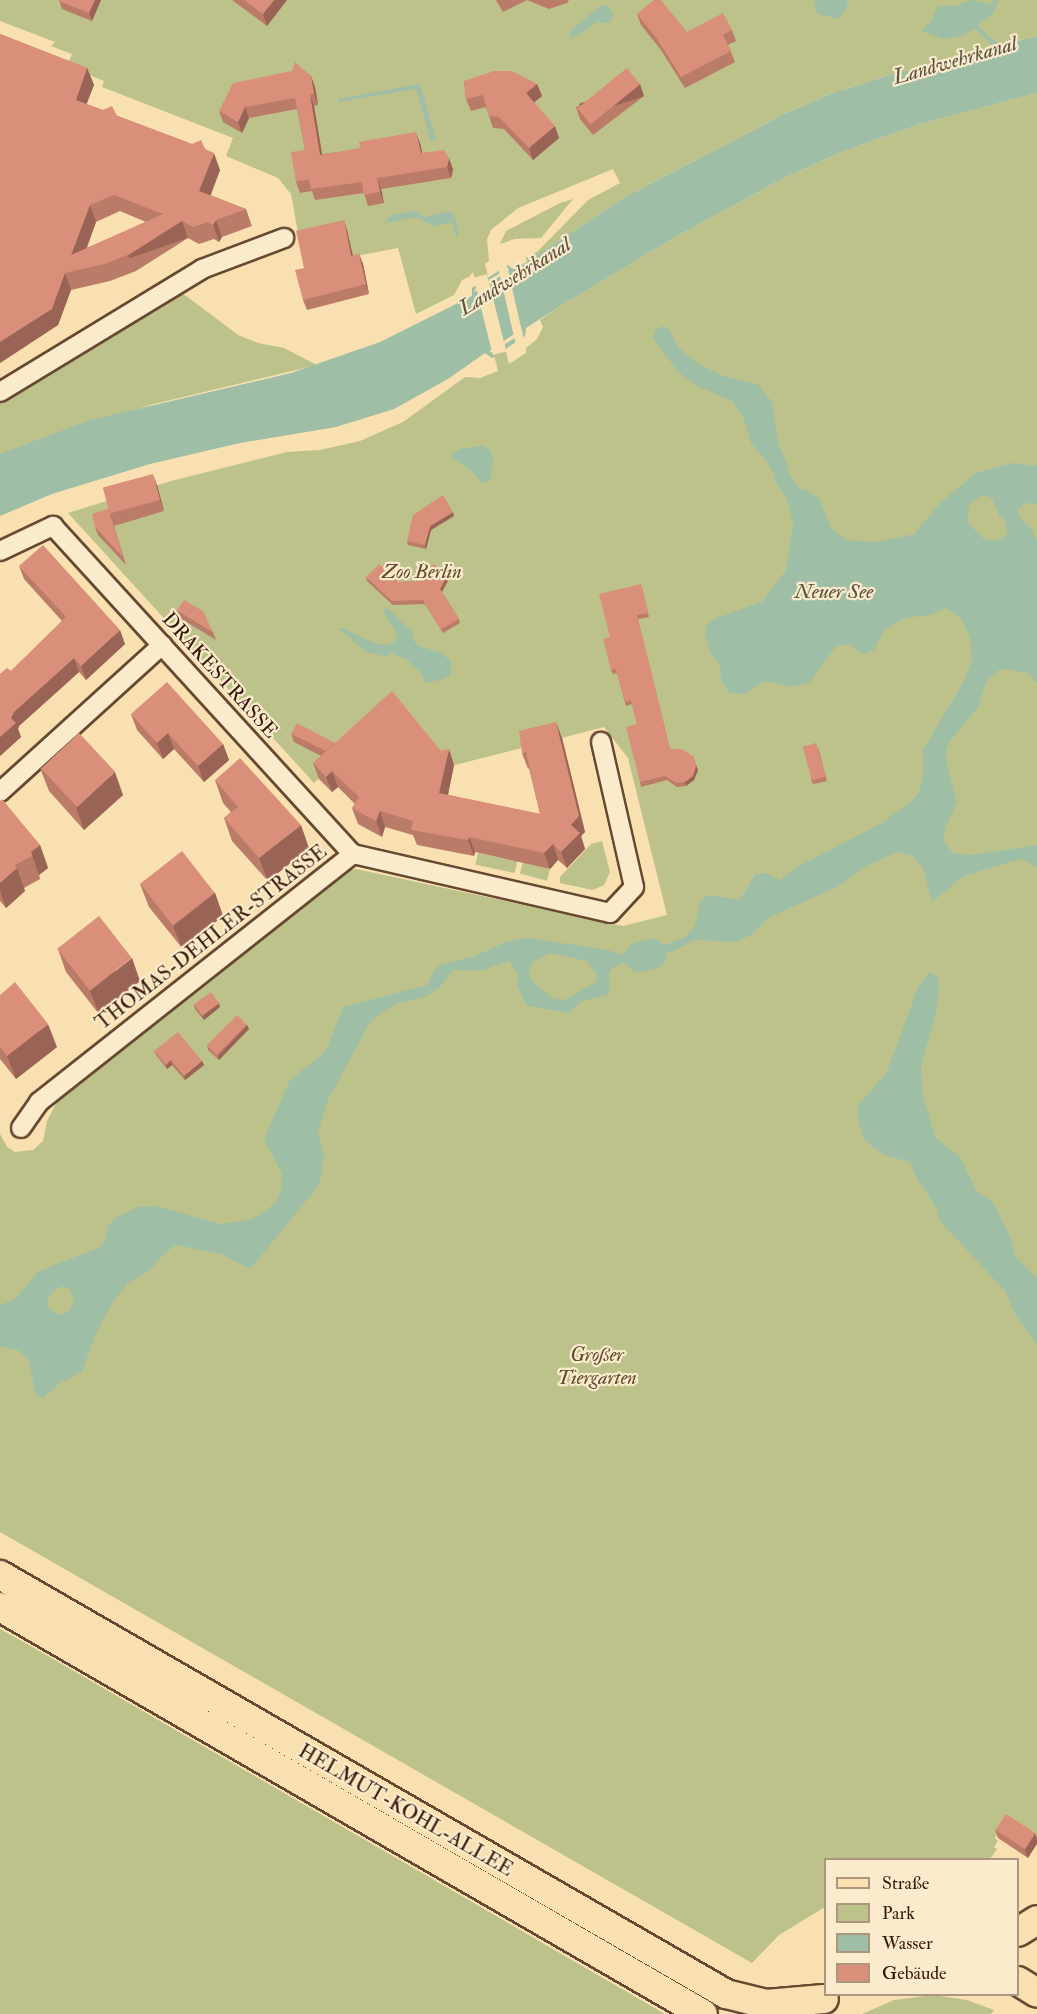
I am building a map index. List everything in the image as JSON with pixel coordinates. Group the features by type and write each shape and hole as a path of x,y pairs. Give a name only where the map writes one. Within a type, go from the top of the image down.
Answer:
{"main road":[{"name":"HELMUT-KOHL-ALLEE","path":"0,1575 719,1991 741,2000 766,2004 821,2003"},
{"name":"HELMUT-KOHL-ALLEE","path":"0,1606 704,2014"},
{"path":"1019,1931 1037,1920"},
{"path":"1019,1982 1037,1993"}],"street":[{"path":"0,392 202,269 285,238"},
{"name":"DRAKESTRASSE","path":"0,551 53,526 353,854"},
{"path":"0,792 162,645"},
{"name":"THOMAS-DEHLER-STRASSE","path":"21,1128 39,1102 353,854 610,913 634,887 601,742"}],"green space":[{"name":"Großer Tiergarten","path":"0,0 1037,0 1037,36 889,75 830,94 784,114 625,197 527,262 526,258 538,251 588,200 620,183 613,169 518,208 491,230 487,239 489,261 485,264 509,364 526,353 526,348 537,339 543,327 540,320 562,305 677,236 784,178 839,153 917,125 1037,93 1037,1838 1007,1819 995,1838 998,1841 994,1847 997,1849 991,1858 824,1858 824,1908 779,1935 752,1963 0,1532 0,1134 7,1147 15,1152 33,1150 43,1141 47,1121 57,1102 348,871 356,869 623,926 667,915 628,758 604,727 447,767 397,706 314,783 68,513 171,481 287,452 320,450 360,441 403,422 465,377 480,378 498,371 473,272 462,280 454,295 416,314 398,248 304,266 291,194 278,178 226,156 233,138 102,87 104,81 67,66 72,54 51,46 55,42 0,21"},
{"path":"573,199 541,238 515,239 500,244 506,231 560,203"},
{"path":"181,292 238,335 258,343 284,348 317,365 150,405 0,454 0,403"},
{"path":"602,841 610,872 604,885 593,890 560,883 560,877 591,844"},
{"path":"478,853 517,861 515,873 476,865"},
{"path":"523,862 550,869 547,881 520,874"},
{"path":"0,1629 29,1645 665,2014 0,2014"},
{"path":"940,1996 967,2000 994,2010 991,2014 862,2014 894,2000"}],"water":[{"path":"816,0 847,0 848,6 838,19 818,14 814,8"},
{"path":"970,0 991,4 993,0 999,0 992,15 963,36 943,39 921,31 929,24 938,7 959,5"},
{"path":"601,5 609,7 613,15 610,23 598,22 571,39 569,32"},
{"name":"Landwehrkanal","path":"1037,36 1037,93 917,125 839,153 784,178 677,236 562,305 526,328 525,336 492,358 485,353 448,379 394,409 336,427 240,443 150,464 52,494 0,516 0,454 90,420 291,373 380,342 472,296 472,288 508,265 513,269 527,262 625,197 784,114 830,94 889,75","holes":["508,268 509,271 474,292 475,289","521,329 523,333 490,353 490,351"]},
{"path":"420,84 436,139 431,141 416,89 338,102 338,99"},
{"path":"416,211 425,217 449,211 454,214 459,235 456,236 452,222 433,226 417,217 385,223 391,215"},
{"path":"664,326 668,328 680,349 698,364 724,376 759,385 772,402 778,442 788,467 787,476 779,479 775,476 751,443 744,419 732,401 699,387 678,372 653,338 656,329"},
{"path":"482,446 490,450 493,457 491,478 487,483 483,483 470,470 450,457 459,449"},
{"name":"Neuer See","path":"1012,463 1037,466 1037,504 1026,503 1017,509 1020,518 1031,528 1037,542 1037,683 1028,673 1004,669 997,671 986,682 978,707 950,741 946,751 948,769 957,802 945,829 944,841 953,853 972,855 1037,845 1037,867 1020,859 964,876 932,902 923,868 913,856 897,852 866,866 841,885 768,918 753,934 736,942 694,940 676,950 653,957 651,950 686,937 695,926 700,902 707,895 740,900 755,874 766,873 780,880 799,866 882,823 911,801 919,792 923,775 923,750 964,681 972,660 970,637 961,619 947,608 930,615 905,618 884,630 874,650 863,655 850,645 837,645 809,683 791,687 764,681 745,694 729,693 721,681 720,665 711,654 705,637 707,625 716,618 762,602 786,570 793,523 786,496 804,489 819,498 831,528 846,540 876,542 914,534 941,502 976,473","holes":["982,495 992,498 1008,533 998,541 984,539 968,523 969,504"]},
{"path":"387,607 411,629 414,641 419,646 441,653 451,661 451,674 444,679 426,683 420,672 407,660 391,653 387,657 367,652 337,628 342,628 376,644 390,645 396,640 397,633 384,612"},
{"path":"528,938 608,950 623,955 639,953 640,960 612,968 609,974 610,989 607,995 582,1001 568,1013 527,1006 517,985 518,974 509,961 483,970 453,970 441,986 425,997 398,1003 382,1012 369,1024 328,1100 318,1132 324,1155 321,1178 316,1189 253,1266 248,1268 221,1254 176,1245 167,1251 148,1272 129,1282 111,1305 95,1335 82,1372 60,1383 43,1398 35,1393 29,1361 20,1351 0,1346 0,1305 15,1299 39,1271 99,1248 105,1240 108,1226 115,1218 138,1207 156,1206 220,1224 250,1220 268,1209 277,1200 281,1190 282,1174 264,1139 290,1080 326,1051 343,1007 427,985 434,970 441,964 475,956 508,941","holes":["551,953 587,961 597,975 596,982 564,1000 553,999 532,981 529,973 532,962","63,1286 70,1289 74,1302 69,1311 60,1315 51,1311 46,1304 52,1292"]},
{"path":"929,972 938,977 939,989 936,1013 921,1066 922,1091 935,1137 960,1157 977,1192 992,1201 1010,1236 1015,1256 1037,1278 1037,1344 1016,1316 1005,1291 940,1221 937,1209 917,1179 910,1162 884,1155 865,1141 858,1120 858,1106 887,1072 918,987"}],"pier":[{"path":"506,262 524,340 515,342 497,264"},
{"path":"487,274 506,352 493,355 473,277"}],"building":[{"path":"59,0 95,0 89,13"},
{"path":"244,0 274,0 263,14"},
{"path":"654,0 661,0 687,32 723,13 732,30 723,35 731,51 681,77 657,39 637,14"},
{"path":"0,34 87,68 76,100 103,110 112,106 117,116 192,144 201,140 205,149 214,153 199,191 246,209 216,220 213,225 208,222 193,227 182,221 130,254 104,264 65,273 52,309 0,342","holes":["114,195 163,214 71,255 90,205"]},
{"path":"295,62 311,76 314,94 310,95 320,155 360,148 359,142 416,132 421,153 444,150 449,158 447,167 377,178 380,192 364,195 362,182 311,189 309,179 296,182 291,152 305,150 295,98 245,107 238,122 219,111 233,83 292,71"},
{"path":"627,68 640,84 590,125 577,108"},
{"path":"494,71 512,71 537,84 526,93 555,126 529,148 499,117 489,116 483,95 466,99 464,81"},
{"path":"344,220 351,256 359,254 366,284 303,300 295,270 304,268 296,231"},
{"path":"153,474 160,500 110,514 103,487"},
{"path":"443,495 453,512 430,526 425,545 407,541 413,515"},
{"path":"108,509 123,557 95,527 92,514"},
{"path":"43,545 120,630 81,666 74,658 14,712 11,718 16,723 0,737 0,674 7,668 11,671 66,617 19,566"},
{"path":"379,564 399,582 423,581 433,564 449,573 440,589 459,619 441,629 423,600 392,601 366,577"},
{"path":"641,584 648,613 637,615 670,749 682,749 693,756 696,766 693,776 685,782 676,783 665,776 640,782 626,727 637,724 631,700 625,702 616,669 611,670 603,639 610,637 599,594"},
{"path":"184,600 203,611 213,632 177,610"},
{"path":"167,682 223,744 198,766 168,733 157,743 131,714"},
{"path":"392,691 441,751 449,749 439,793 540,814 526,752 522,753 519,731 556,722 579,816 571,825 580,833 561,852 553,844 544,853 469,837 468,840 411,830 413,821 380,811 376,821 352,808 359,797 332,771 326,777 313,763"},
{"path":"297,723 335,743 326,751 291,734"},
{"path":"79,733 115,772 77,807 41,768"},
{"path":"816,743 826,777 812,781 803,747"},
{"path":"240,758 301,825 259,858 224,818 238,807 215,780"},
{"path":"2,799 40,845 31,852 32,856 15,865 17,868 0,883 0,801"},
{"path":"182,851 215,893 173,925 140,884"},
{"path":"99,916 132,958 90,990 57,949"},
{"path":"15,982 48,1024 7,1056 0,1047 0,995"},
{"path":"211,992 219,1003 202,1016 194,1004"},
{"path":"237,1015 247,1025 216,1055 207,1045"},
{"path":"178,1032 202,1061 184,1076 171,1060 166,1065 154,1051"},
{"path":"1006,1814 1035,1833 1025,1849 996,1830"}],"waterway":[{"name":"Landwehrkanal","path":"975,26 997,46"},
{"path":"783,479 792,492"},
{"path":"640,957 652,954"}],"park label":[{"name":"Zoo Berlin","path":"422,571"}]}
